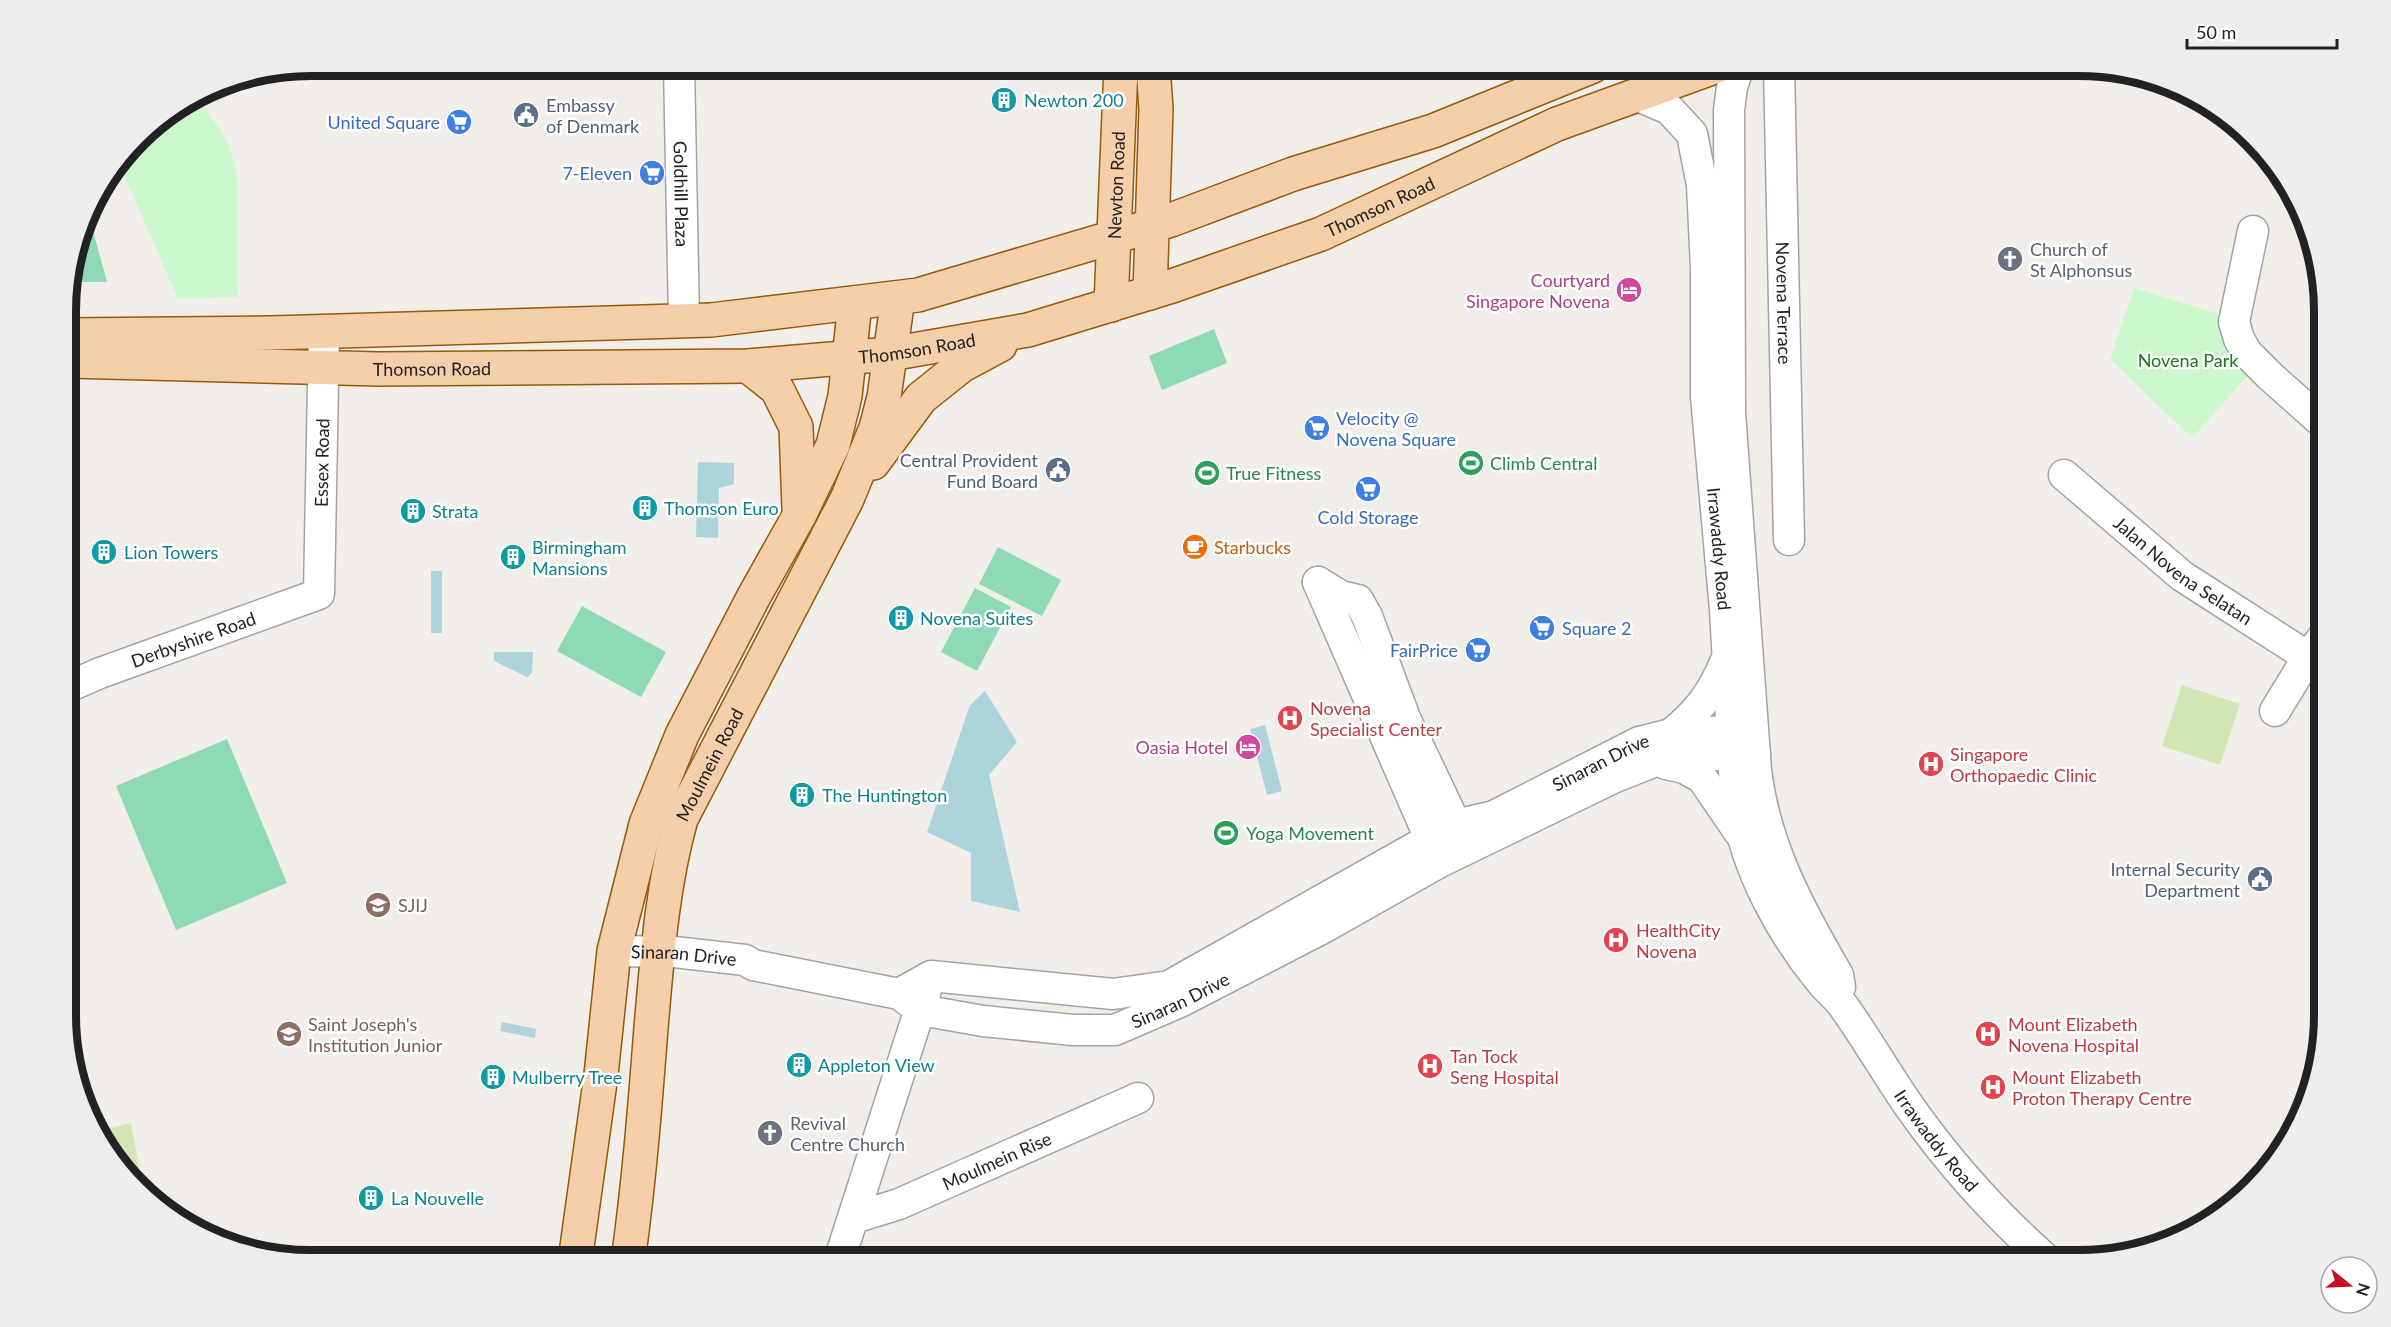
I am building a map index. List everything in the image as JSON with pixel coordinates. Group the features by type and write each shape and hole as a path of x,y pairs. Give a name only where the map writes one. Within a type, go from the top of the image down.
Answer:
{"main road":[{"name":"Newton Road","path":"1111,305 1112,237 1121,114 1121,76"},
{"name":"Newton Road","path":"1151,226 1156,109 1154,76"},
{"path":"76,335 324,331 684,320 898,298 950,287 1151,226 1293,174 1433,131 1568,76"},
{"name":"Thomson Road","path":"76,361 378,369 748,366 890,354 1028,330 1150,293 1321,234 1557,124 1691,76"},
{"path":"1150,293 1151,226"},
{"name":"Moulmein Road","path":"629,1250 638,1186 657,961 671,852 681,819 847,499 876,428 898,298"},
{"name":"Moulmein Road","path":"577,1250 601,1075 614,951 645,824 682,735 753,598 799,516 832,445 845,396 855,303"},
{"path":"847,499 921,398 961,366 1028,330"},
{"path":"748,366 777,389 796,427 800,467 799,516"}],"street":[{"name":"Goldhill Plaza","path":"679,76 684,320"},
{"name":"Irrawaddy Road","path":"1736,76 1729,110 1730,412 1743,743 1741,834 1757,876 1787,932 1823,984 1843,1004 1908,1105 1952,1162 2000,1216 2037,1250"},
{"name":"Novena Terrace","path":"1779,76 1789,540"},
{"name":"Irrawaddy Road","path":"1638,96 1659,103 1683,122 1692,134 1698,156 1702,185 1706,268 1706,397 1727,658 1743,743 1772,845 1796,898 1838,975 1843,1004"},
{"path":"2253,231 2234,322 2239,339 2247,353 2262,369 2314,415"},
{"name":"Essex Road","path":"319,594 324,331"},
{"name":"Jalan Novena Selatan","path":"2064,476 2182,576 2314,645"},
{"path":"1318,582 1341,596 1358,600 1367,616 1448,844 1318,582"},
{"name":"Derbyshire Road","path":"76,684 319,594"},
{"path":"2275,711 2314,649"},
{"path":"1671,734 1696,714 1715,688 1727,658"},
{"name":"Sinaran Drive","path":"614,951 657,961 745,960 753,964 983,1021 1074,1030 1115,1030 1182,1001 1324,927 1494,816 1639,742 1671,734 1743,743"},
{"name":"Sinaran Drive","path":"910,1002 931,976 1113,994 1168,986 1448,844 1503,830 1653,762 1743,743"},
{"path":"1653,762 1695,772 1741,834"},
{"path":"843,1250 854,1218 910,1002"},
{"name":"Moulmein Rise","path":"854,1218 899,1204 1138,1098"}],"green space":[{"path":"202,104 228,142 237,174 238,297 178,299 122,172 156,135"},
{"path":"91,231 93,231 107,282 81,282 81,265"},
{"name":"Novena Park","path":"2134,288 2225,316 2252,371 2192,438 2110,359"},
{"path":"1214,329 1227,363 1162,390 1149,356"},
{"path":"998,547 1061,580 1042,616 979,584"},
{"path":"975,588 1011,607 977,671 941,652"},
{"path":"582,606 666,652 641,697 557,651"},
{"path":"2182,685 2240,704 2220,765 2162,746"},
{"path":"227,739 287,883 176,930 116,786"},
{"path":"131,1123 141,1177 125,1159 106,1129"}],"water":[{"path":"698,462 734,463 734,484 719,488 718,538 696,537"},
{"path":"431,571 442,571 442,633 431,633"},
{"path":"494,652 533,652 532,673 527,677 494,661"},
{"path":"985,691 1017,742 989,775 1020,912 971,901 971,853 927,832 970,705"},
{"path":"1265,725 1282,791 1267,795 1250,729"},
{"path":"502,1022 536,1029 535,1038 500,1031"}],"place":[{"name":"Newton 200","path":"1004,100"},
{"name":"Embassy of Denmark","path":"526,115"},
{"name":"United Square","path":"459,122"},
{"name":"7-Eleven","path":"652,173"},
{"name":"Church of St Alphonsus","path":"2010,259"},
{"name":"Courtyard Singapore Novena","path":"1629,290"},
{"name":"Velocity @ Novena Square","path":"1317,428"},
{"name":"Climb Central","path":"1471,463"},
{"name":"Central Provident Fund Board","path":"1058,470"},
{"name":"True Fitness","path":"1207,473"},
{"name":"Cold Storage","path":"1368,489"},
{"name":"Thomson Euro","path":"645,508"},
{"name":"Strata","path":"413,511"},
{"name":"Starbucks","path":"1195,547"},
{"name":"Lion Towers","path":"104,552"},
{"name":"Birmingham Mansions","path":"513,557"},
{"name":"Novena Suites","path":"901,618"},
{"name":"Square 2","path":"1542,628"},
{"name":"FairPrice","path":"1478,650"},
{"name":"Novena Specialist Center","path":"1290,718"},
{"name":"Oasia Hotel","path":"1248,747"},
{"name":"Singapore Orthopaedic Clinic","path":"1931,764"},
{"name":"The Huntington","path":"802,795"},
{"name":"Yoga Movement","path":"1226,833"},
{"name":"Internal Security Department","path":"2260,879"},
{"name":"SJIJ","path":"378,905"},
{"name":"HealthCity Novena","path":"1616,940"},
{"name":"Saint Joseph's Institution Junior","path":"289,1034"},
{"name":"Mount Elizabeth Novena Hospital","path":"1988,1034"},
{"name":"Appleton View","path":"799,1065"},
{"name":"Tan Tock Seng Hospital","path":"1430,1066"},
{"name":"Mulberry Tree","path":"493,1077"},
{"name":"Mount Elizabeth Proton Therapy Centre","path":"1993,1087"},
{"name":"Revival Centre Church","path":"770,1133"},
{"name":"La Nouvelle","path":"371,1198"}]}
